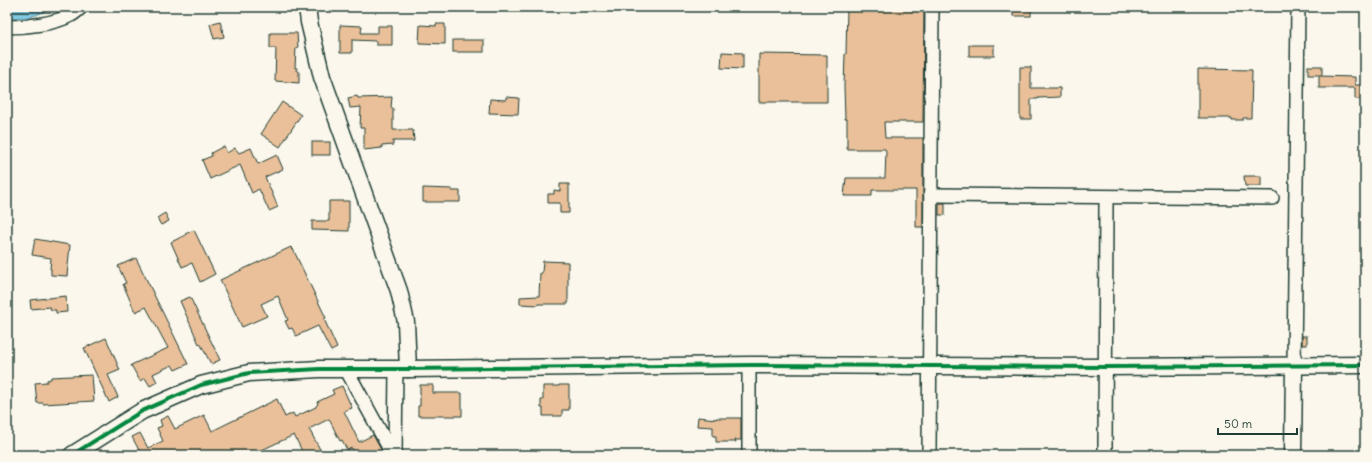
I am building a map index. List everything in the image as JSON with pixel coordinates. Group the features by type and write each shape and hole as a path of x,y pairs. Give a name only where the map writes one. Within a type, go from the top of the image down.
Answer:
{"street":[{"path":"7,27 22,27 55,21 72,15 81,7"},
{"path":"307,7 322,77 399,291 406,322 394,455"},
{"path":"929,455 932,7"},
{"path":"1293,455 1298,7"},
{"path":"931,196 1272,198"},
{"path":"1105,455 1106,197"},
{"path":"749,365 749,455"},
{"path":"72,455 142,411 201,385 249,373 319,369 749,365 1106,367 1365,365"},
{"path":"346,369 394,455"}],"water":[{"path":"7,7 52,7 36,15 25,18 13,18 7,17"}],"building":[{"path":"847,7 915,9 915,7 924,7 923,122 884,122 885,138 923,138 923,227 916,227 916,190 872,190 872,196 844,196 846,178 885,178 886,151 885,149 847,149 847,119 845,119 844,86"},
{"path":"1013,7 1031,7 1031,16 1013,16"},
{"path":"220,21 224,37 214,39 210,24"},
{"path":"436,24 445,24 445,44 419,43 420,25 436,26"},
{"path":"340,25 362,26 361,33 378,33 378,26 392,26 392,45 376,45 376,41 352,40 352,53 340,53"},
{"path":"270,33 297,33 298,48 296,48 295,68 299,71 299,83 275,81 276,48 270,48"},
{"path":"453,40 484,40 484,52 453,52"},
{"path":"969,45 994,45 994,56 969,56"},
{"path":"722,52 743,53 743,69 721,68"},
{"path":"759,54 827,55 827,102 759,102"},
{"path":"1308,66 1322,66 1322,75 1308,75"},
{"path":"1020,67 1031,67 1031,88 1060,88 1060,97 1031,99 1031,119 1020,119"},
{"path":"1198,69 1252,70 1251,118 1232,120 1232,118 1198,118"},
{"path":"1319,76 1355,77 1355,85 1365,85 1365,99 1355,99 1355,88 1319,88"},
{"path":"357,96 358,98 392,97 391,108 393,108 393,130 413,130 414,141 393,141 393,145 364,150 364,128 360,128 361,107 350,108 348,98"},
{"path":"506,97 519,98 518,114 489,113 490,99 506,100"},
{"path":"282,102 301,115 280,147 261,134"},
{"path":"312,142 330,142 330,155 312,155"},
{"path":"224,146 227,153 235,148 239,153 251,148 258,164 277,155 283,169 265,177 278,207 269,211 259,189 252,193 240,165 210,179 202,160 212,156 211,153"},
{"path":"1244,176 1261,176 1261,186 1245,186"},
{"path":"560,184 569,184 569,213 560,213 560,203 548,203 548,194 554,194 554,190 560,191"},
{"path":"423,188 452,189 452,191 460,191 460,202 423,202"},
{"path":"329,201 349,201 349,231 312,230 312,221 329,221"},
{"path":"939,203 945,203 945,215 939,215"},
{"path":"165,213 169,221 161,225 157,218"},
{"path":"194,230 215,274 200,282 192,263 182,267 171,242"},
{"path":"35,239 70,245 67,276 51,275 51,258 32,255"},
{"path":"291,247 326,318 324,319 337,348 331,351 318,326 296,336 292,328 289,329 285,321 288,320 278,296 261,304 267,316 242,327 220,280"},
{"path":"136,258 188,364 175,370 172,365 153,374 157,382 150,386 145,378 140,381 131,365 168,348 146,307 135,312 123,284 126,283 118,266"},
{"path":"543,261 568,262 568,304 520,304 520,297 539,296 540,273 542,273"},
{"path":"66,296 67,312 56,313 56,310 51,310 50,307 31,309 30,300"},
{"path":"190,297 220,360 211,364 200,343 199,344 180,301"},
{"path":"1302,336 1307,336 1307,345 1302,345"},
{"path":"106,338 120,370 108,375 118,397 109,402 84,348"},
{"path":"92,375 94,401 43,404 37,403 35,383 47,382 47,380 51,379 51,377"},
{"path":"420,385 433,385 433,393 462,393 462,416 418,416 418,406 420,406"},
{"path":"569,385 569,410 562,410 562,416 543,416 541,400 543,400 543,386"},
{"path":"342,386 352,408 344,411 359,442 373,435 384,455 355,455 352,448 347,450 342,440 340,441 329,419 309,429 323,455 304,455 294,435 251,455 133,455 140,452 132,437 140,433 148,448 163,441 157,428 162,426 160,420 168,416 175,429 204,415 212,431 277,399 285,417 293,413 295,417 316,407 318,404 317,402 334,394 332,390"},
{"path":"698,417 716,419 741,418 741,440 735,440 736,442 716,442 716,436 713,436 713,427 697,426"}],"cycle path":[{"path":"72,455 142,411 201,385 249,373 319,369 749,365 1106,367 1365,365"}]}
